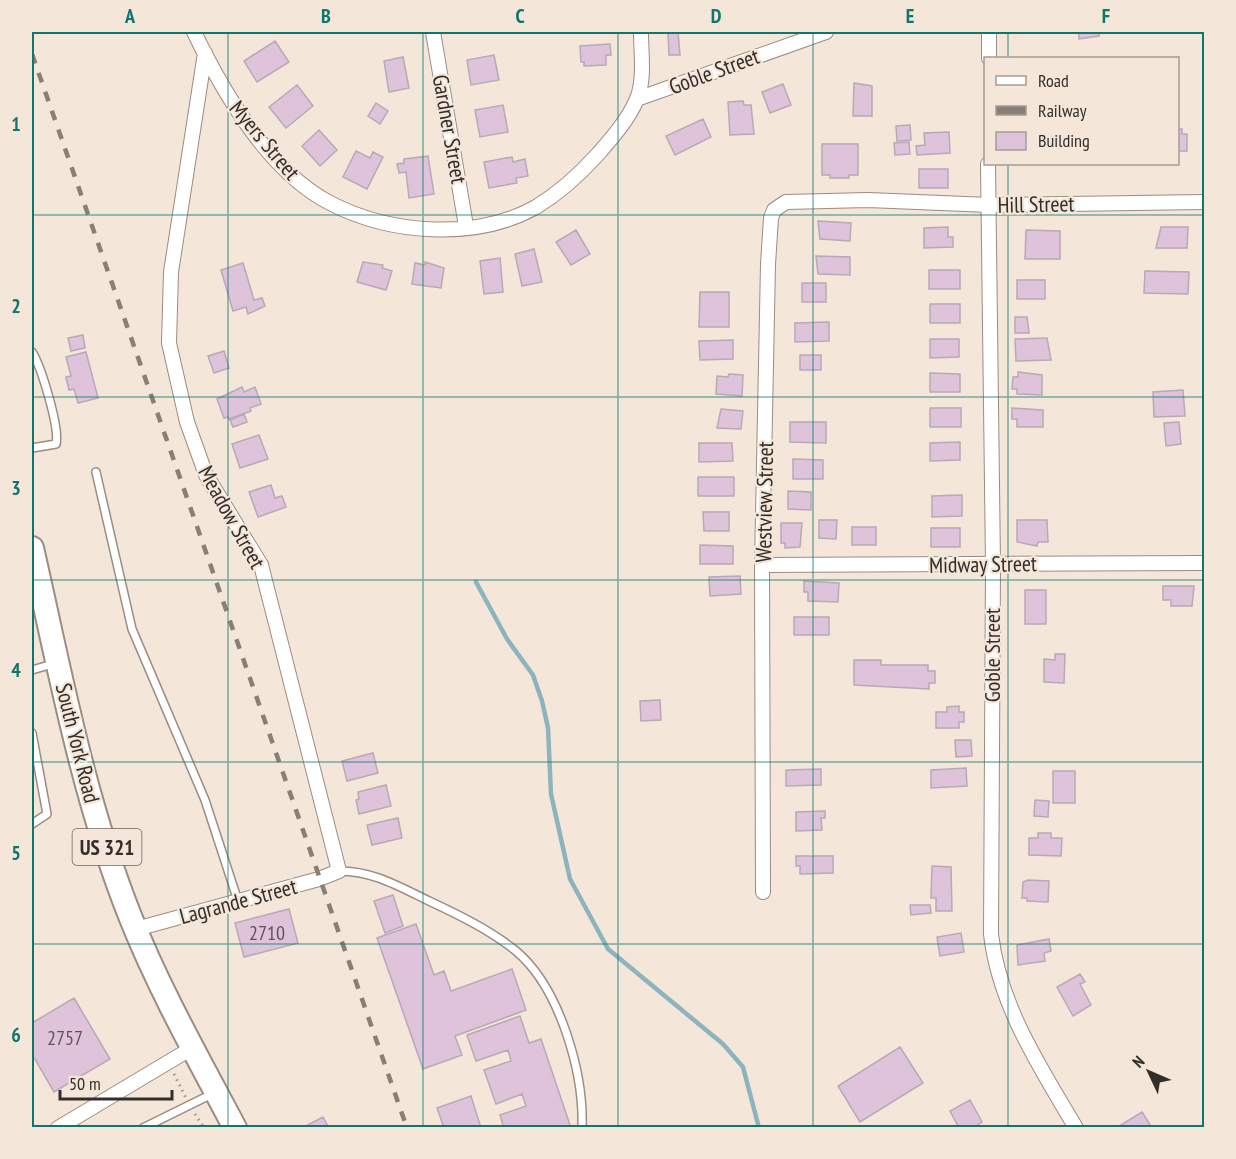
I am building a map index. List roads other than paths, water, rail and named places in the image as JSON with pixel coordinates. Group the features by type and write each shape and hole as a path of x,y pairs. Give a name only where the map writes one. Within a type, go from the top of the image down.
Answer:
{"main road":[{"name":"South York Road","path":"32,548 58,663 101,832 136,929 192,1048 235,1128"}],"street":[{"name":"Myers Street","path":"194,32 232,103 276,159 300,182 329,202 378,222 410,228 437,229 466,226 519,214 555,194 614,136 637,99"},
{"name":"Gardner Street","path":"433,32 466,226"},
{"path":"637,99 641,80 641,32"},
{"name":"Goble Street","path":"637,99 826,32"},
{"path":"989,32 989,57"},
{"name":"Meadow Street","path":"205,53 171,272 169,343 187,422 206,475 261,565 339,870"},
{"name":"Goble Street","path":"988,165 993,565 991,934 994,960 1011,1010 1076,1128"},
{"name":"Hill Street","path":"868,200 990,205 1204,202"},
{"name":"Westview Street","path":"763,892 762,565 771,218 774,210 786,202 868,200"},
{"name":"Midway Street","path":"762,565 1204,563"},
{"name":"Lagrande Street","path":"136,929 320,879 339,870"},
{"path":"64,1126 192,1048"}],"lane":[{"path":"32,352 56,425 57,439 56,444 32,448"},
{"path":"96,472 132,629 205,800 238,901"},
{"path":"32,670 58,663"},
{"path":"32,734 47,814 32,824"},
{"path":"339,870 377,875 467,920 518,952 545,988 566,1032 578,1071 582,1128"},
{"path":"143,1128 216,1092"}],"waterway":[{"path":"476,582 507,639 533,675 542,701 548,728 551,794 570,879 608,949 723,1044 743,1067 759,1128"}],"railway":[{"path":"32,54 407,1128"}]}
